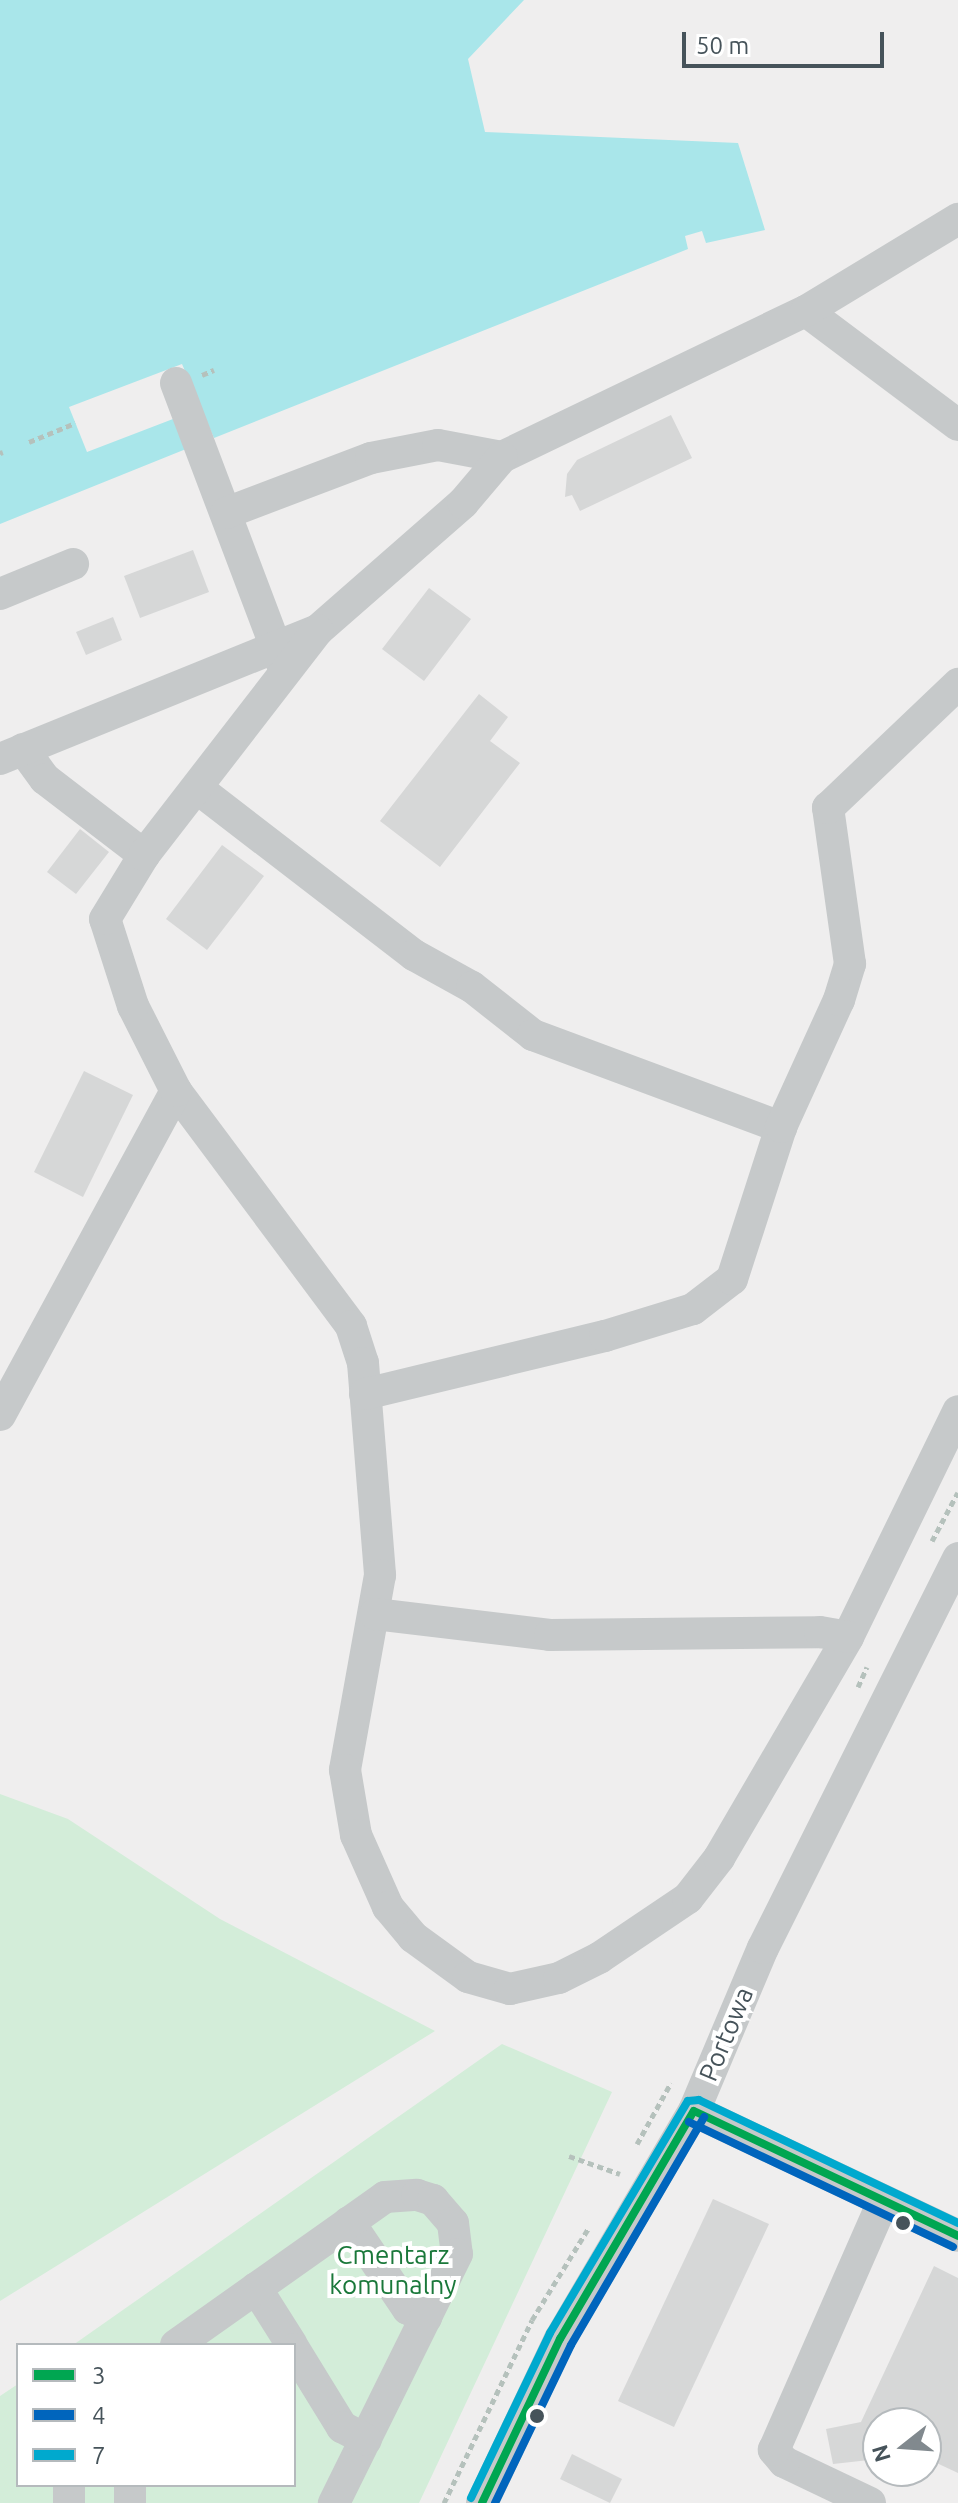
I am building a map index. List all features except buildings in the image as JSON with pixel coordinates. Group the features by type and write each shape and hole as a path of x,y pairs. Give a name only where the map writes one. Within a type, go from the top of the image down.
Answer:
{"street":[{"path":"958,219 806,311 502,457 463,503 318,630 286,676 144,855 105,919 133,1006 176,1091 351,1326 363,1363 380,1575 345,1770 356,1835 388,1907 413,1937 468,1977 510,1989 559,1978 599,1958 688,1898 719,1858 848,1637 958,1411"},
{"path":"806,311 958,425"},
{"path":"176,383 286,676"},
{"path":"226,513 371,458 438,445 502,457"},
{"path":"0,594 73,564"},
{"path":"11,754 318,630"},
{"path":"365,1394 605,1336 693,1309 715,1296 732,1279 781,1127 839,1000 850,964 828,808 958,684"},
{"path":"11,754 144,855"},
{"path":"197,788 414,955 472,987 533,1035 781,1127"},
{"path":"0,1415 176,1091"},
{"name":"Portowa","path":"482,2503 560,2339 694,2111 763,1948 958,1558"},
{"path":"375,1614 550,1635 820,1632 848,1637"},
{"path":"694,2111 958,2236"},
{"path":"179,2343 385,2197 417,2195 433,2200 453,2223 457,2254 334,2503"},
{"path":"870,2503 784,2462 774,2450 777,2434 883,2202"},
{"path":"349,2222 408,2309 426,2317"},
{"path":"256,2288 290,2343"},
{"path":"296,2352 342,2427 366,2440"}],"path":[{"path":"29,442 75,423"},
{"path":"569,2156 620,2174"},
{"path":"444,2503 532,2320"}],"green space":[{"path":"0,1794 68,1819 220,1919 435,2031 0,2301"},
{"name":"Cmentarz komunalny","path":"502,2044 612,2092 419,2503 0,2503 0,2396 16,2385 16,2487 296,2487 296,2343 76,2343"}],"water":[{"path":"0,0 524,0 468,59 485,132 738,143 765,230 706,243 702,231 685,236 688,249 214,438 182,364 69,407 87,452 173,419 186,449 0,524"}],"transit line":[{"name":"7","path":"471,2498 550,2333 688,2101 699,2100 958,2223"},
{"name":"3","path":"694,2111 958,2236"},
{"name":"3","path":"482,2503 560,2339 694,2111"},
{"name":"4","path":"495,2503 571,2345 704,2117"},
{"name":"4","path":"689,2122 953,2247"}]}
